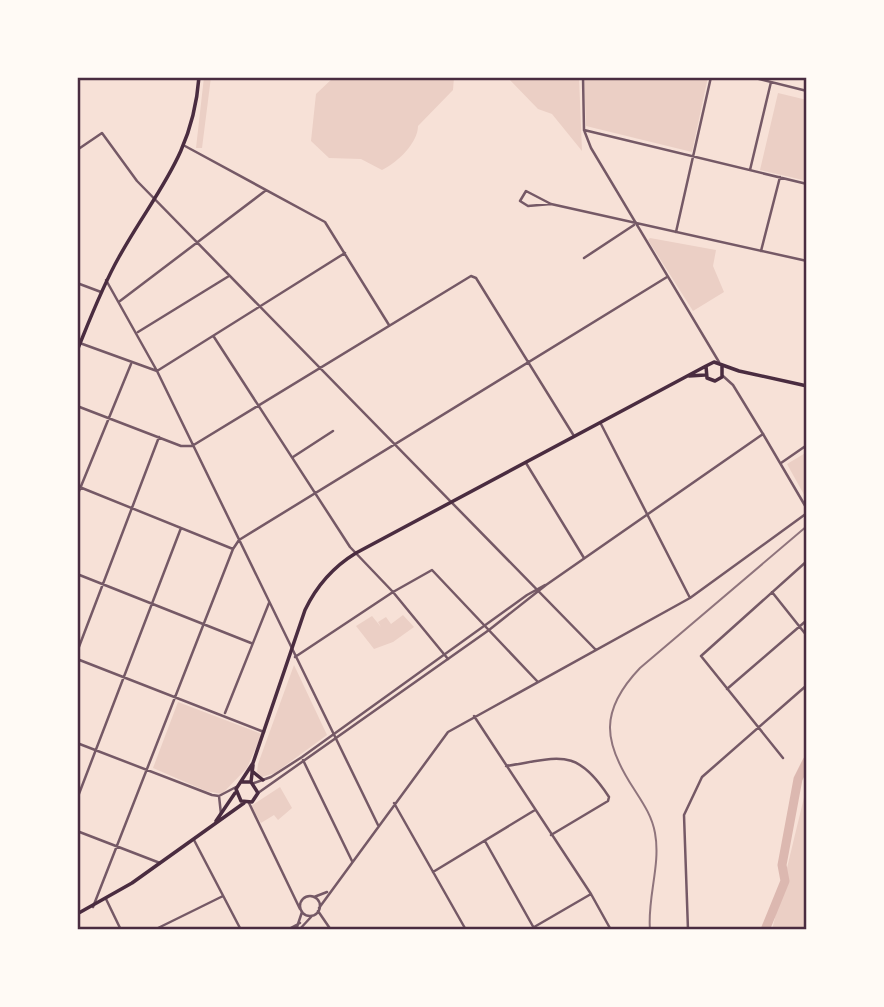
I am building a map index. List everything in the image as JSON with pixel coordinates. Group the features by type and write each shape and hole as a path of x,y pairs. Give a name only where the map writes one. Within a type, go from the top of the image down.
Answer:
{"main road":[{"path":"77,351 106,280 186,146 198,99 199,77"},
{"path":"212,825 253,763 312,596 333,570 356,553 710,362 807,386"},
{"path":"721,365 723,374"},
{"path":"705,375 706,366"},
{"path":"687,376 705,375 712,381 723,374 739,371"},
{"path":"77,914 106,899 247,803 258,793 253,782 253,763"},
{"path":"253,771 263,780"},
{"path":"242,782 253,782"},
{"path":"236,792 247,803"}],"street":[{"path":"583,77 583,130 634,223 721,365"},
{"path":"676,232 711,77"},
{"path":"751,77 807,91"},
{"path":"750,170 771,82"},
{"path":"583,130 807,184"},
{"path":"77,150 102,133 119,160 197,244 597,650"},
{"path":"186,146 325,222 389,325"},
{"path":"761,251 780,177"},
{"path":"120,300 265,191"},
{"path":"551,204 528,206 520,201 526,191 551,204 807,261"},
{"path":"583,258 634,223"},
{"path":"78,343 157,371 345,253"},
{"path":"138,332 229,276"},
{"path":"77,405 181,446 192,446 474,276 574,436"},
{"path":"93,907 233,549 239,540 667,276"},
{"path":"106,280 138,332 378,826"},
{"path":"77,282 101,292"},
{"path":"214,337 314,493 356,553 393,592 448,659"},
{"path":"710,362 713,352"},
{"path":"77,496 131,364"},
{"path":"298,930 319,909 441,737 474,716 690,598 807,511 733,385 723,374"},
{"path":"601,423 690,598"},
{"path":"293,457 333,431"},
{"path":"258,793 305,763 584,558 763,434"},
{"path":"77,652 159,437"},
{"path":"781,464 807,445"},
{"path":"526,463 584,558"},
{"path":"79,487 233,549"},
{"path":"77,799 181,528"},
{"path":"783,758 701,656 807,561"},
{"path":"295,657 393,592 432,570 537,681"},
{"path":"77,574 251,643"},
{"path":"253,782 263,780 302,757 537,587 547,585"},
{"path":"772,591 807,636"},
{"path":"225,714 269,603"},
{"path":"726,690 807,620"},
{"path":"77,659 124,679 225,714 264,732"},
{"path":"688,930 684,815 702,777 807,685"},
{"path":"388,695 391,700"},
{"path":"474,716 591,894 611,929"},
{"path":"77,743 219,796 238,786"},
{"path":"302,757 352,861"},
{"path":"506,766 562,759 583,764 596,775 609,797 608,801 551,835"},
{"path":"219,796 221,815"},
{"path":"247,803 301,910 313,915"},
{"path":"394,803 466,930"},
{"path":"433,872 534,810"},
{"path":"77,831 159,863"},
{"path":"194,839 241,930"},
{"path":"485,841 534,929"},
{"path":"295,895 314,897 330,891"},
{"path":"529,930 591,894"},
{"path":"154,930 223,896"},
{"path":"298,930 301,903 306,897"},
{"path":"314,897 331,930"},
{"path":"106,899 121,930"},
{"path":"287,930 300,923"}],"shaded area":[{"path":"204,77 211,77 202,148 196,148"},
{"path":"334,77 454,77 453,90 418,126 411,146 394,163 382,170 361,159 329,158 311,141 316,94"},
{"path":"507,77 579,77 582,151 552,114 538,109"},
{"path":"584,77 708,77 692,152 586,126"},
{"path":"778,93 807,100 807,181 760,170"},
{"path":"650,238 716,250 713,266 724,292 693,311 648,240"},
{"path":"807,452 807,500 787,464"},
{"path":"403,615 414,627 393,642 374,649 356,626 372,616 381,627 378,622 386,617 391,624"},
{"path":"294,665 327,735 275,773 262,777 257,772 258,764"},
{"path":"178,702 262,734 247,768 222,794 206,791 153,768"},
{"path":"807,785 807,930 772,930"},
{"path":"280,787 292,808 278,820 274,815 261,823 251,806"}],"waterway":[{"path":"765,930 785,881 782,865 798,779 807,761"}],"railway":[{"path":"650,930 656,857 655,833 649,815 624,772 611,741 610,727 617,698 640,668 807,526"}]}
